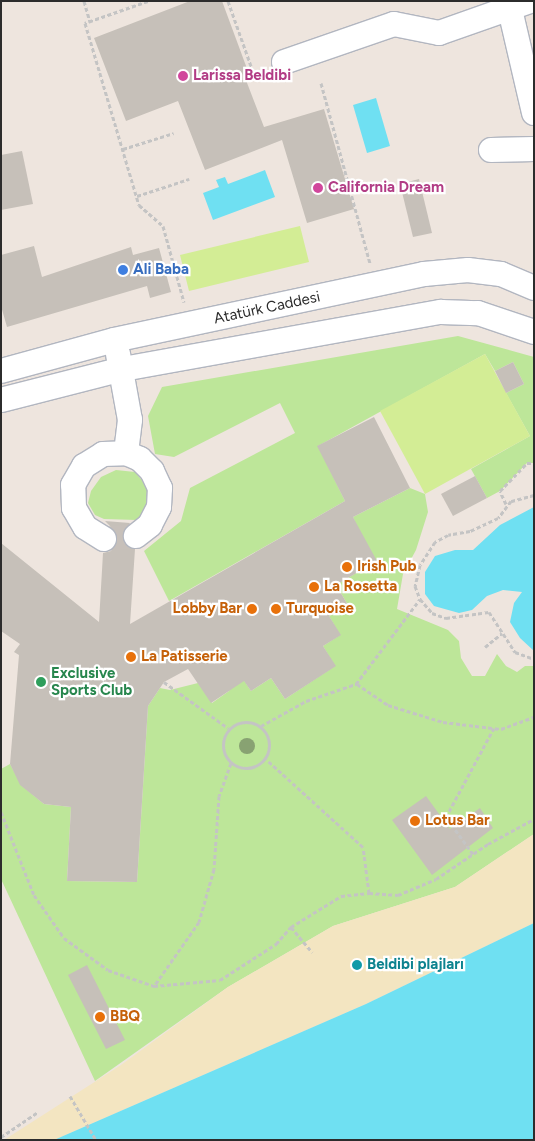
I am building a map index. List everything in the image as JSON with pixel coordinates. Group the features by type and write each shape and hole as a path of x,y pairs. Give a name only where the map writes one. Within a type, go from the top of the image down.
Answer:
{"street":[{"path":"284,62 394,24 439,33 516,4 534,113"},
{"path":"490,150 534,149"},
{"name":"Atatürk Caddesi","path":"1,371 114,340 424,274 468,270 501,274 534,288"},
{"path":"1,400 123,369 441,312 478,313 534,332"},
{"path":"114,340 123,369 130,420 126,453"},
{"path":"104,539 84,527 74,508 73,485 84,466 103,454 126,453 140,459 152,471 160,488 159,507 150,524 136,536"}],"path":[{"path":"84,1 90,22"},
{"path":"148,1 85,23 139,205 163,226 185,305"},
{"path":"228,1 256,80"},
{"path":"321,82 371,266"},
{"path":"123,149 174,132"},
{"path":"137,196 190,179"},
{"path":"506,504 500,491 527,463 534,463"},
{"path":"534,495 506,504 498,518 470,531 448,535 435,542 420,565 415,586 420,600 432,613 446,618 464,618 488,612 515,652 534,659"},
{"path":"261,726 306,701 356,684 420,600"},
{"path":"485,647 502,633"},
{"path":"164,682 228,728"},
{"path":"356,684 388,705 443,722 511,728 534,717"},
{"path":"244,720 261,726 270,741 266,759 256,767 243,768 231,763 224,752 222,740 228,728 244,720"},
{"path":"473,854 446,817 494,728"},
{"path":"266,759 363,847 369,893"},
{"path":"154,986 199,922 214,869 219,796 231,763"},
{"path":"1,812 34,895 64,938 108,970 154,986 220,980 276,944 291,927 341,896 369,893 398,895 436,879 473,854 534,818"},
{"path":"291,927 312,952"},
{"path":"70,1096 96,1140"},
{"path":"1,1137 38,1112"}],"green space":[{"path":"300,226 309,262 189,291 180,255"},
{"path":"458,336 534,357 534,463 527,463 500,491 487,498 471,469 530,436 506,393 524,384 513,362 495,371 485,354 318,446 345,501 169,601 144,551 181,521 190,488 295,433 280,403 174,457 155,454 148,416 162,387"},
{"path":"485,354 530,436 425,494 380,411"},
{"path":"116,470 135,472 146,485 151,500 148,512 137,520 104,519 95,515 88,503 91,491 101,477"},
{"path":"410,488 425,494 428,512 416,550 403,574 397,609 448,630 459,641 461,658 472,676 485,676 497,654 506,666 517,672 525,666 534,666 534,834 455,887 333,926 228,987 95,1081 1,879 1,769 10,764 21,785 44,804 71,807 67,881 137,882 148,706 160,688 170,690 198,683 212,703 229,691 236,668 251,691 271,678 285,699 335,666 323,646 340,635 329,616 348,605 336,585 373,563 353,517"}],"sand":[{"name":"Beldibi plajları","path":"534,834 534,923 366,1004 54,1140 4,1140 121,1065 228,987 333,926 455,887"}],"water":[{"path":"376,98 390,146 367,153 353,105"},
{"path":"265,170 275,197 213,220 203,193 219,187 216,180 225,177 228,184"},
{"path":"534,507 534,651 520,638 510,622 514,603 522,592 503,590 487,596 472,610 459,613 434,606 425,594 425,572 435,556 455,550 473,550 500,525"},
{"path":"534,923 534,1140 54,1140 366,1004"}],"building":[{"path":"190,1 222,1 249,74 244,75 264,127 324,109 354,209 307,223 282,140 205,170 178,101 126,121 94,38"},
{"path":"22,151 33,204 1,210 1,155"},
{"path":"419,179 432,233 413,237 400,184"},
{"path":"34,246 42,277 131,247 133,255 159,248 171,292 150,298 147,286 7,327 1,306 1,255"},
{"path":"513,362 524,384 506,393 495,371"},
{"path":"374,417 410,488 353,517 377,561 336,585 348,605 329,616 341,635 323,646 336,666 285,699 271,678 251,691 244,681 211,703 188,669 164,682 148,706 137,882 67,881 71,807 44,804 20,785 10,764 19,655 14,652 20,644 1,631 1,543 99,622 103,553 111,551 118,540 116,532 105,521 130,523 122,537 126,545 135,549 130,624 345,501 317,446"},
{"path":"475,476 487,498 453,516 441,494"},
{"path":"426,796 450,829 480,808 493,828 432,875 392,820"},
{"path":"87,965 125,1040 106,1049 68,975"}],"tunnel":[{"path":"104,539 136,536"}],"place":[{"name":"Larissa Beldibi","path":"183,76"},
{"name":"California Dream","path":"318,188"},
{"name":"Ali Baba","path":"123,270"},
{"name":"Irish Pub","path":"347,567"},
{"name":"La Rosetta","path":"314,587"},
{"name":"Lobby Bar","path":"252,609"},
{"name":"Turquoise","path":"276,609"},
{"name":"La Patisserie","path":"131,657"},
{"name":"Exclusive Sports Club","path":"41,682"},
{"name":"Lotus Bar","path":"415,821"},
{"name":"Beldibi plajları","path":"357,965"},
{"name":"BBQ","path":"100,1017"}]}
